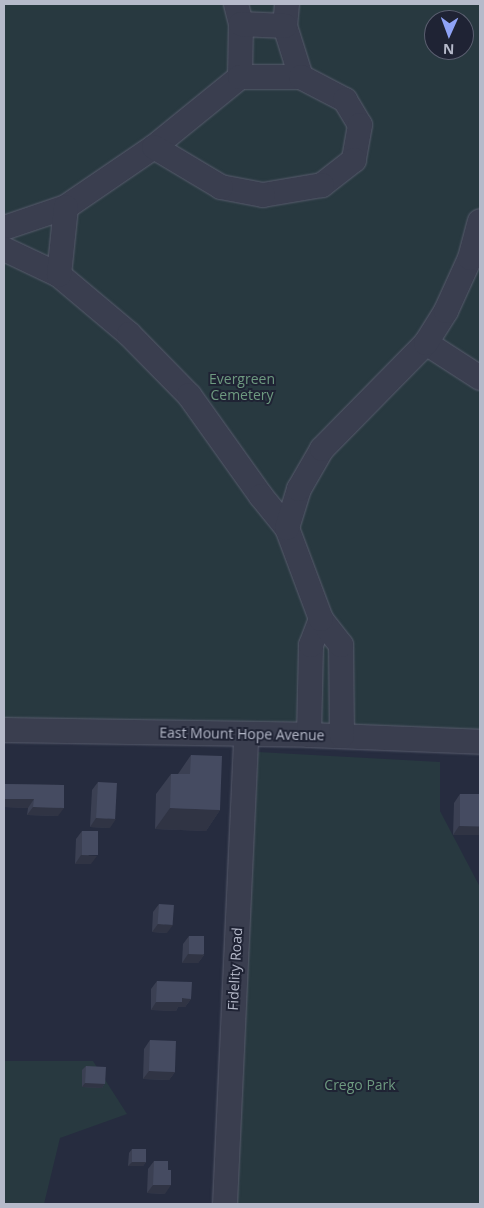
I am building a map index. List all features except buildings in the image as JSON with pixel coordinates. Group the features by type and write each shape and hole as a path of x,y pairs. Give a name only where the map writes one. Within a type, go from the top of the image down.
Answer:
{"street":[{"path":"240,77 238,14 286,15 301,77"},
{"path":"4,228 66,207 154,147 240,77 301,77 345,100 360,125 354,160 322,185 262,195 221,187 154,147"},
{"path":"58,274 66,207"},
{"path":"287,528 299,489 322,449 426,343 446,311 470,258 480,221"},
{"path":"4,249 58,274 130,334 189,395 261,496 287,528 321,619 341,645 342,736"},
{"path":"426,343 480,378"},
{"path":"309,735 311,645 321,619"},
{"name":"East Mount Hope Avenue","path":"4,730 309,735 480,742"},
{"name":"Fidelity Road","path":"225,1204 246,734"}],"green space":[{"name":"Evergreen Cemetery","path":"4,4 480,4 480,731 4,723"},
{"name":"Crego Park","path":"258,752 440,762 440,811 480,887 480,1204 235,1204"},
{"path":"4,1061 93,1061 127,1114 60,1138 44,1204 4,1204"}]}
